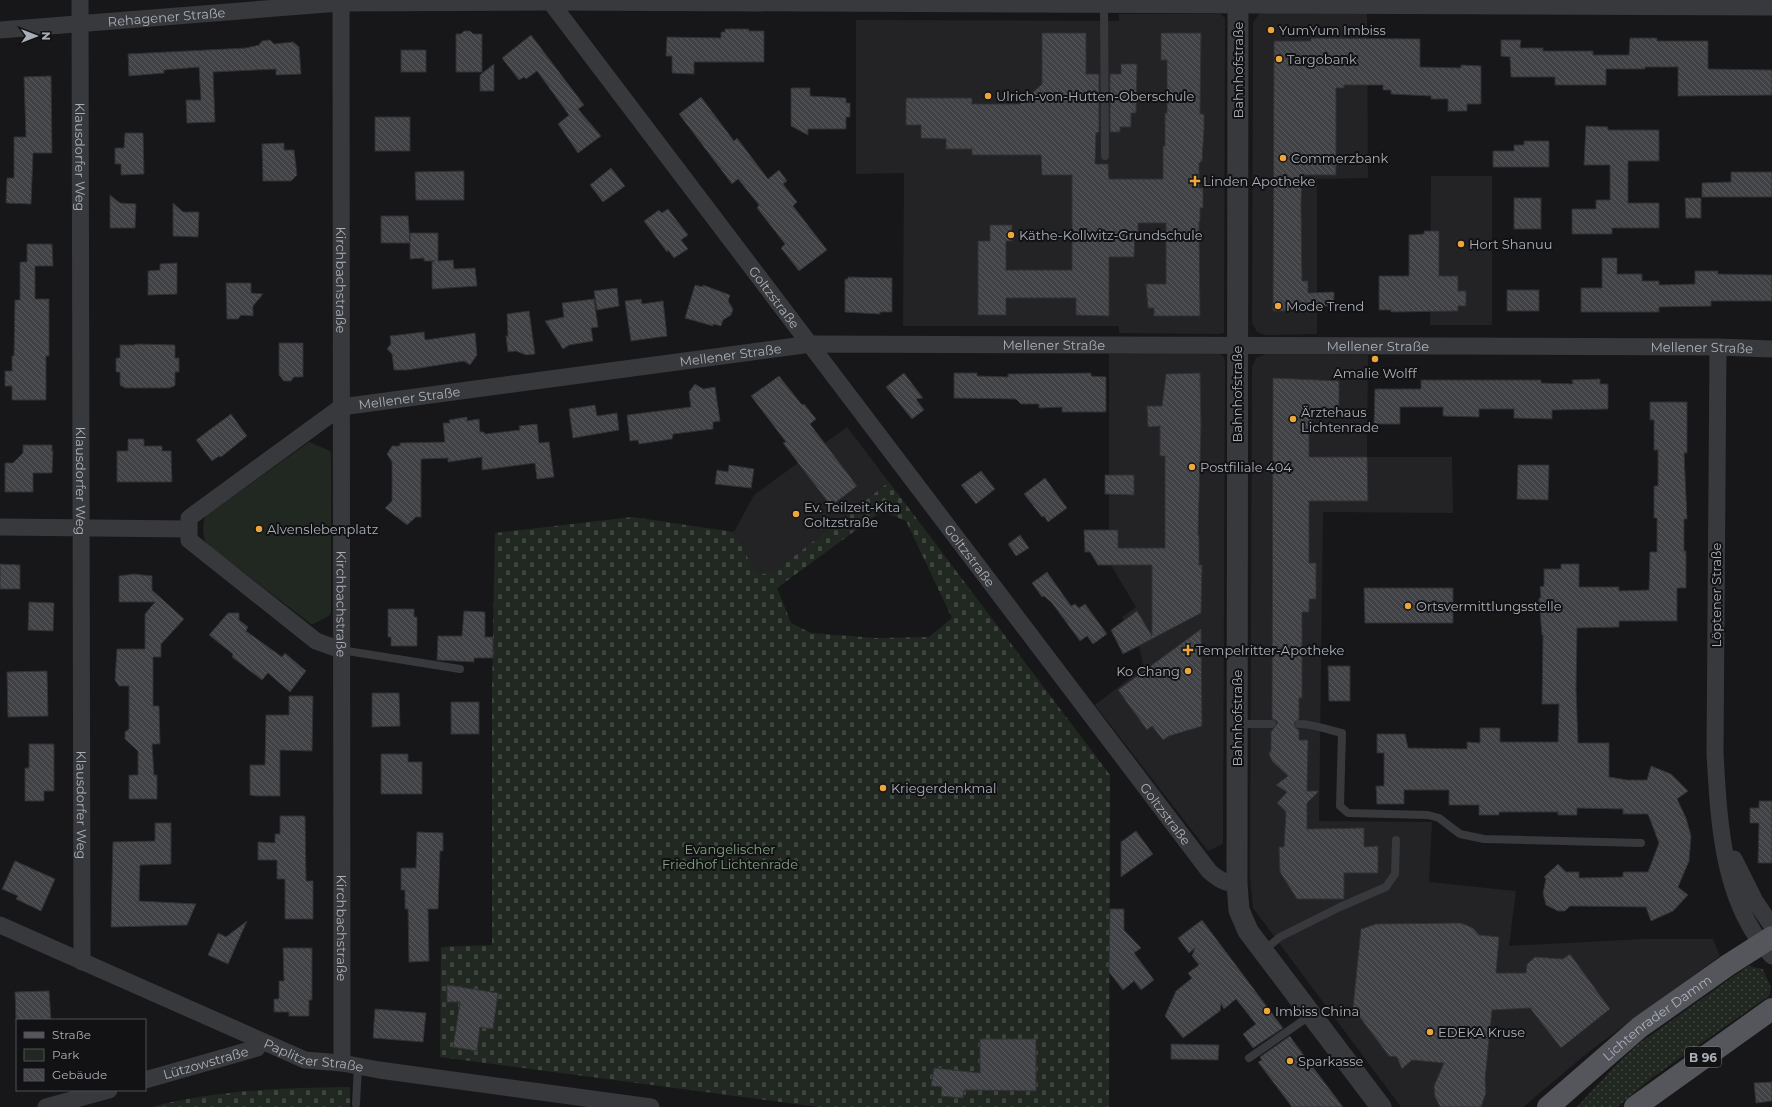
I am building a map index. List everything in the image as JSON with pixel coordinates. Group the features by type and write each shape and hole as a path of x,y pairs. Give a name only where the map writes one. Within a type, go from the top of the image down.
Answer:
{"main road":[{"name":"Lichtenrader Damm","path":"1548,1107 1640,1027 1728,965 1768,946"},
{"name":"B 96","path":"1635,1107 1772,1009"}],"street":[{"name":"Klausdorfer Weg","path":"80,0 82,962"},
{"name":"Rehagener Straße","path":"0,30 340,1 1238,2 1772,7"},
{"name":"Kirchbachstraße","path":"340,1 341,650 350,1065"},
{"name":"Goltzstraße","path":"549,1 811,344 1204,865 1218,880 1237,884"},
{"name":"Bahnhofstraße","path":"1237,884 1238,2"},
{"name":"Mellener Straße","path":"341,407 811,344 1237,344 1718,347 1772,349"},
{"name":"Löptener Straße","path":"1718,347 1715,754 1723,843 1733,889 1746,918 1768,946"},
{"path":"341,407 189,518 189,540 316,641 341,650"},
{"path":"0,527 189,529"},
{"name":"Löptener Straße","path":"1723,843 1729,850 1755,901 1772,926"},
{"path":"1237,884 1239,910 1242,922 1381,1107"},
{"name":"Paplitzer Straße","path":"0,925 306,1060 651,1107"},
{"name":"Lützowstraße","path":"146,1080 257,1048 261,1041"},
{"path":"46,1107 105,1091"}],"lane":[{"path":"1104,156 1113,3"},
{"path":"341,650 460,669"},
{"path":"1237,724 1272,724"},
{"path":"1299,724 1312,724 1317,727 1342,733 1340,806 1348,813 1428,815 1439,818 1460,834 1484,839 1641,843"},
{"path":"1263,951 1280,937 1340,907 1386,887 1393,880 1395,874 1396,840"},
{"path":"1249,1058 1311,1015"},
{"path":"350,1065 356,1104"}],"shaded area":[{"path":"1264,12 1367,12 1368,178 1317,179 1317,334 1265,335 1257,332 1252,323 1253,23 1258,15"},
{"path":"1119,14 1220,14 1225,18 1224,333 1119,333 1119,326 903,326 904,173 856,174 856,20 1119,21"},
{"name":"Hort Shanuu","path":"1431,176 1492,176 1492,325 1430,325"},
{"path":"1219,353 1225,360 1223,844 1208,851 1095,705 1144,667 1139,647 1122,617 1136,607 1109,562 1109,354"},
{"path":"1266,354 1368,355 1367,457 1452,457 1453,513 1323,512 1319,821 1432,822 1429,882 1516,891 1509,946 1642,939 1713,939 1720,956 1591,1050 1523,1107 1401,1107 1253,908 1250,877 1252,367 1256,358"},
{"name":"Ev. Teilzeit-Kita Goltzstraße","path":"847,427 889,482 774,572 757,576 734,532 754,495"}],"green space":[{"path":"309,442 330,451 331,455 331,613 329,616 313,624 311,624 207,544 204,538 203,530 206,516"},
{"name":"Evangelischer Friedhof Lichtenrade","path":"889,482 1110,775 1109,1107 818,1107 440,1057 441,947 492,945 492,688 495,533 632,517 734,532 757,575 774,572","holes":["882,511 906,521 952,618 929,637 876,638 811,633 791,623 777,588"]},
{"path":"1748,966 1763,969 1771,988 1769,996 1653,1077 1617,1107 1577,1107 1615,1066 1637,1045"},
{"path":"350,1087 350,1107 151,1107 175,1101 225,1093 275,1089"}],"building":[{"path":"725,29 749,29 749,31 764,31 764,62 694,62 694,74 672,73 672,56 666,56 667,37 721,38 721,32 725,32"},
{"path":"464,31 470,31 473,34 482,34 482,72 456,72 456,34 461,34"},
{"path":"1042,33 1086,33 1086,74 1099,74 1099,132 1096,133 1095,164 1108,164 1109,179 1163,179 1165,113 1167,113 1167,60 1161,60 1161,33 1201,33 1200,114 1204,114 1204,128 1202,161 1199,163 1199,188 1203,188 1203,208 1200,208 1199,222 1200,316 1154,316 1154,308 1148,308 1146,284 1166,284 1166,223 1138,223 1138,235 1135,235 1134,257 1109,257 1109,316 1076,315 1076,298 1006,298 1006,315 978,315 978,241 990,241 990,225 1012,225 1012,241 1006,241 1006,270 1072,270 1072,175 1042,175 1041,155 972,155 972,149 946,149 946,139 921,138 921,125 906,125 906,98 972,98 972,104 1020,104 1042,84"},
{"path":"531,35 584,105 578,109 601,136 578,153 558,124 569,115 537,71 526,79 524,77 519,80 502,58"},
{"path":"1311,38 1420,39 1420,67 1461,68 1461,65 1481,66 1481,104 1467,104 1467,111 1448,111 1448,99 1431,99 1431,96 1391,94 1391,90 1383,90 1383,85 1344,85 1344,88 1336,88 1336,175 1302,175 1301,203 1302,281 1308,281 1308,293 1334,292 1334,306 1308,306 1308,311 1273,311 1274,41 1311,41"},
{"path":"1630,38 1657,38 1657,41 1708,41 1708,69 1772,70 1772,95 1678,96 1678,67 1606,69 1606,85 1555,85 1555,77 1511,77 1510,57 1501,56 1501,40 1521,40 1520,48 1543,48 1543,51 1593,51 1593,55 1629,55"},
{"path":"270,40 274,44 293,42 299,47 301,74 276,75 276,69 213,72 215,122 187,123 186,100 201,100 199,67 164,70 164,73 129,76 128,54 246,48 259,45 262,41"},
{"path":"401,50 426,50 426,72 401,72"},
{"path":"494,64 494,91 480,91 480,75"},
{"path":"1121,64 1137,64 1136,113 1131,113 1131,127 1120,127 1120,132 1110,132 1110,74 1121,74"},
{"path":"51,76 52,153 33,153 31,204 6,203 7,178 14,178 14,137 26,137 24,77"},
{"path":"791,88 810,88 810,96 846,98 846,103 850,103 850,117 846,117 846,129 808,129 808,135 791,126"},
{"path":"701,97 734,141 737,138 768,179 779,170 787,181 783,184 797,202 793,206 827,250 799,271 781,248 785,244 757,208 759,205 738,179 732,184 679,114"},
{"path":"375,117 410,117 410,151 375,151"},
{"path":"1586,126 1608,127 1608,130 1659,130 1659,161 1628,161 1628,203 1659,203 1659,228 1612,228 1612,234 1572,234 1572,209 1596,209 1596,200 1610,200 1610,165 1584,165"},
{"path":"125,133 143,133 144,174 121,175 121,164 115,164 115,148 124,148"},
{"path":"1524,141 1549,141 1549,167 1493,167 1493,151 1514,151 1514,145 1524,145"},
{"path":"284,143 284,150 294,150 297,175 291,181 263,181 262,144"},
{"path":"611,168 625,186 603,202 590,185"},
{"path":"464,171 464,200 416,200 415,172"},
{"path":"1731,172 1772,172 1772,197 1702,197 1702,183 1731,182"},
{"path":"110,195 120,203 136,204 135,228 110,228"},
{"path":"1514,198 1541,198 1541,229 1514,229"},
{"path":"1685,198 1701,198 1701,218 1686,218"},
{"path":"173,203 183,212 199,212 198,237 173,236"},
{"path":"668,209 688,235 681,240 688,249 674,258 668,250 667,252 644,221 659,210 662,213"},
{"path":"381,216 408,216 410,242 410,233 438,233 438,261 453,260 454,269 475,268 477,286 432,289 432,261 424,261 424,258 410,259 410,243 381,243"},
{"path":"1424,231 1439,231 1439,276 1458,276 1458,291 1466,291 1466,306 1458,306 1458,311 1391,312 1391,310 1379,310 1379,276 1409,276 1409,235 1424,234"},
{"path":"27,244 52,244 53,266 35,266 35,299 49,299 49,356 46,356 46,400 12,400 12,386 5,386 5,371 12,371 12,356 14,356 15,300 20,300 20,262 27,262"},
{"path":"1602,258 1617,258 1617,274 1642,274 1642,281 1659,281 1659,285 1695,284 1695,271 1718,271 1718,274 1772,275 1772,301 1711,301 1711,306 1659,307 1659,312 1581,312 1581,288 1602,288"},
{"path":"177,263 177,294 148,295 148,271 160,270 160,264"},
{"path":"848,277 892,278 892,312 880,312 880,314 845,312 845,279 848,279"},
{"path":"226,283 251,283 251,293 263,294 253,306 253,316 241,315 238,319 227,319"},
{"path":"695,285 703,287 703,285 730,295 728,301 733,309 731,315 723,320 721,326 713,324 713,326 685,318"},
{"path":"617,288 619,306 597,310 594,291"},
{"path":"1507,290 1539,290 1539,311 1507,311"},
{"path":"594,299 598,327 591,328 593,341 569,345 563,349 545,321 564,317 562,303"},
{"path":"641,299 642,304 663,301 667,336 631,341 625,301"},
{"path":"529,311 535,354 526,355 516,351 508,352 506,336 508,336 507,314"},
{"path":"424,332 425,340 475,333 477,355 470,365 464,361 407,370 394,370 392,354 387,349 391,344 390,336"},
{"path":"279,343 303,343 303,377 294,377 291,381 284,381 279,375"},
{"path":"120,345 175,345 175,358 179,358 179,372 175,372 175,385 173,387 125,388 120,385 120,372 116,372 116,358 120,358"},
{"path":"904,373 923,398 916,399 924,410 912,419 886,387"},
{"path":"954,373 977,373 977,376 1008,377 1008,374 1091,373 1091,376 1106,377 1106,412 1062,412 1062,407 1039,408 1039,404 1021,404 1016,399 954,398"},
{"path":"1200,373 1201,427 1198,535 1199,565 1202,565 1201,613 1123,654 1111,630 1137,611 1152,636 1152,565 1098,565 1090,552 1085,552 1084,530 1118,530 1118,548 1165,548 1165,456 1160,456 1160,426 1148,427 1147,406 1162,406 1166,374"},
{"path":"779,376 802,405 804,404 816,419 810,424 857,486 831,506 783,443 786,442 751,396"},
{"path":"1273,378 1339,381 1339,413 1312,413 1312,422 1309,426 1309,457 1367,457 1368,501 1309,501 1309,563 1316,563 1316,599 1309,599 1309,612 1302,612 1302,698 1299,698 1299,719 1294,723 1296,728 1299,730 1299,740 1308,740 1307,791 1319,791 1307,803 1307,829 1364,828 1364,847 1378,846 1378,873 1344,873 1344,899 1297,899 1280,872 1279,847 1284,847 1286,812 1277,803 1287,792 1276,785 1288,776 1272,761 1269,754 1271,750 1271,732 1277,724 1277,721 1272,719"},
{"path":"1600,379 1600,384 1608,384 1608,409 1552,410 1552,419 1514,418 1514,409 1479,409 1479,417 1443,416 1443,407 1400,407 1400,424 1374,424 1375,389 1421,389 1421,380 1541,380 1541,383 1573,384 1572,380"},
{"path":"695,384 703,389 715,387 720,421 713,422 713,429 673,434 672,439 639,444 638,440 630,441 627,415 691,407 689,392"},
{"path":"1650,402 1687,402 1687,453 1684,453 1687,519 1684,519 1686,588 1677,588 1677,621 1619,621 1619,627 1577,628 1576,689 1578,743 1609,743 1609,777 1627,780 1647,780 1651,766 1671,774 1688,791 1677,799 1686,818 1691,836 1689,861 1678,887 1688,895 1673,911 1651,921 1646,907 1570,906 1565,911 1558,911 1546,905 1543,893 1546,879 1544,877 1558,864 1566,872 1579,872 1579,878 1623,877 1623,872 1648,872 1659,843 1648,814 1623,814 1623,809 1577,808 1577,815 1558,815 1558,812 1499,812 1499,815 1479,815 1479,805 1449,805 1449,790 1404,790 1404,804 1377,804 1376,786 1384,786 1384,753 1377,753 1377,734 1405,734 1408,748 1467,749 1467,742 1480,743 1480,728 1500,728 1500,742 1558,742 1559,704 1542,704 1543,635 1539,611 1539,598 1541,598 1540,587 1544,586 1544,569 1561,569 1561,564 1579,564 1579,587 1619,587 1619,591 1649,590 1650,552 1657,552 1657,518 1654,518 1654,486 1658,486 1658,450 1654,450 1654,420 1650,420"},
{"path":"595,405 597,416 617,413 619,430 573,438 569,409"},
{"path":"231,414 247,436 221,457 219,456 212,461 196,440"},
{"path":"467,417 467,421 479,419 480,432 484,432 485,434 520,430 519,426 537,424 539,443 549,442 554,477 537,479 535,463 482,470 482,457 448,462 448,458 421,459 421,517 416,517 407,525 385,508 392,501 392,462 387,454 392,446 400,446 400,443 445,442 443,423 450,423 449,420"},
{"path":"128,439 144,439 144,446 162,446 162,451 171,451 172,482 117,482 117,451 128,451"},
{"path":"23,445 52,445 52,473 33,473 33,492 5,492 5,463 13,463 23,453"},
{"path":"729,465 754,469 751,488 715,484 717,470 728,472"},
{"path":"1518,465 1549,465 1548,500 1517,499"},
{"path":"981,471 995,489 976,504 961,485"},
{"path":"1105,475 1134,475 1134,495 1105,494"},
{"path":"1045,478 1067,508 1048,522 1044,516 1042,517 1024,494"},
{"path":"1020,535 1029,548 1016,556 1008,544"},
{"path":"0,564 20,565 20,589 0,589"},
{"path":"1047,572 1071,606 1075,604 1079,608 1085,604 1107,634 1093,644 1087,636 1080,641 1052,603 1044,596 1042,597 1032,583"},
{"path":"134,574 152,576 152,590 184,619 161,644 161,657 153,657 153,706 159,706 160,744 152,744 154,775 157,775 157,799 129,799 129,775 138,775 138,751 125,739 125,732 129,729 129,686 119,686 115,680 117,649 145,649 145,614 155,602 119,602 119,576"},
{"name":"Ortsvermittlungsstelle","path":"1364,588 1453,588 1453,623 1365,623"},
{"path":"29,602 54,603 53,631 28,630"},
{"path":"388,609 414,609 414,617 417,617 417,646 391,646 391,637 388,637"},
{"path":"464,611 485,612 485,637 493,637 493,658 474,658 474,662 437,660 438,636 462,636"},
{"path":"228,613 239,613 239,620 248,627 246,631 282,657 285,653 306,671 290,692 268,673 262,680 232,657 233,654 209,635"},
{"path":"1201,629 1202,726 1169,736 1163,740 1152,726 1147,730 1118,690"},
{"path":"1328,666 1350,666 1350,701 1329,701"},
{"path":"47,671 48,716 8,717 7,672"},
{"path":"372,693 399,693 400,726 372,727"},
{"path":"289,696 313,696 312,751 280,750 280,796 250,795 250,765 265,765 266,715 289,715"},
{"path":"451,702 479,702 479,734 451,734"},
{"path":"29,744 54,744 54,791 44,791 44,801 25,801 25,768 29,768"},
{"path":"381,754 408,754 408,762 422,762 422,794 381,794"},
{"path":"1759,801 1772,801 1772,863 1758,863 1759,823 1750,823 1750,808 1759,808"},
{"path":"280,816 305,816 306,881 313,881 313,919 285,919 285,879 277,879 277,860 258,860 258,842 275,843 275,834 280,834"},
{"path":"155,823 171,823 171,864 140,865 139,901 196,904 187,925 111,927 113,842 155,841"},
{"path":"1136,831 1153,854 1121,877 1121,842"},
{"path":"417,832 443,833 443,851 440,851 438,909 428,909 429,961 409,962 408,909 405,909 405,890 401,890 401,868 416,868"},
{"path":"15,861 55,879 41,911 16,899 18,896 2,889"},
{"path":"1110,909 1124,909 1124,930 1141,948 1134,953 1154,980 1141,990 1134,981 1123,990 1109,972"},
{"path":"1202,920 1283,1028 1253,1048 1243,1034 1256,1024 1236,999 1224,1009 1221,1004 1220,1011 1183,1038 1165,1016 1176,991 1192,978 1188,973 1199,965 1192,956 1195,948 1189,953 1178,938"},
{"path":"247,921 228,964 208,955 218,933 226,937"},
{"name":"EDEKA Kruse","path":"1461,923 1473,928 1479,935 1499,937 1496,973 1526,973 1527,964 1535,957 1563,959 1570,954 1610,1009 1561,1048 1530,1008 1492,1010 1485,1079 1486,1093 1481,1107 1440,1107 1435,1097 1434,1086 1444,1063 1412,1060 1402,1069 1397,1057 1389,1056 1353,1008 1361,929 1376,924"},
{"path":"283,948 312,948 312,1000 309,1000 309,1016 289,1016 289,1012 274,1012 274,999 279,999 279,981 284,981"},
{"path":"447,985 498,993 493,1029 480,1027 477,1051 453,1047 460,1002 447,1002"},
{"path":"49,991 51,1019 16,1020 15,992"},
{"path":"375,1009 426,1013 423,1042 373,1038"},
{"path":"1290,1036 1343,1107 1292,1107 1258,1062 1262,1060 1260,1057"},
{"path":"980,1039 1036,1039 1036,1091 964,1090 963,1098 941,1096 942,1087 931,1086 934,1068 980,1073"},
{"path":"1171,1044 1219,1045 1218,1060 1171,1059"},
{"path":"1772,1082 1772,1101 1756,1103 1754,1083"}],"place":[{"name":"YumYum Imbiss","path":"1271,30"},
{"name":"Targobank","path":"1279,59"},
{"name":"Ulrich-von-Hutten-Oberschule","path":"988,96"},
{"name":"Commerzbank","path":"1283,158"},
{"name":"Linden Apotheke","path":"1195,181"},
{"name":"Käthe-Kollwitz-Grundschule","path":"1011,235"},
{"name":"Hort Shanuu","path":"1461,244"},
{"name":"Mode Trend","path":"1278,306"},
{"name":"Amalie Wolff","path":"1375,359"},
{"name":"Ärztehaus Lichtenrade","path":"1293,419"},
{"name":"Postfiliale 404","path":"1192,467"},
{"name":"Ev. Teilzeit-Kita Goltzstraße","path":"796,514"},
{"name":"Alvenslebenplatz","path":"259,529"},
{"name":"Ortsvermittlungsstelle","path":"1408,606"},
{"name":"Tempelritter-Apotheke","path":"1188,650"},
{"name":"Ko Chang","path":"1188,671"},
{"name":"Kriegerdenkmal","path":"883,788"},
{"name":"Imbiss China","path":"1267,1011"},
{"name":"EDEKA Kruse","path":"1430,1032"},
{"name":"Sparkasse","path":"1290,1061"}]}
